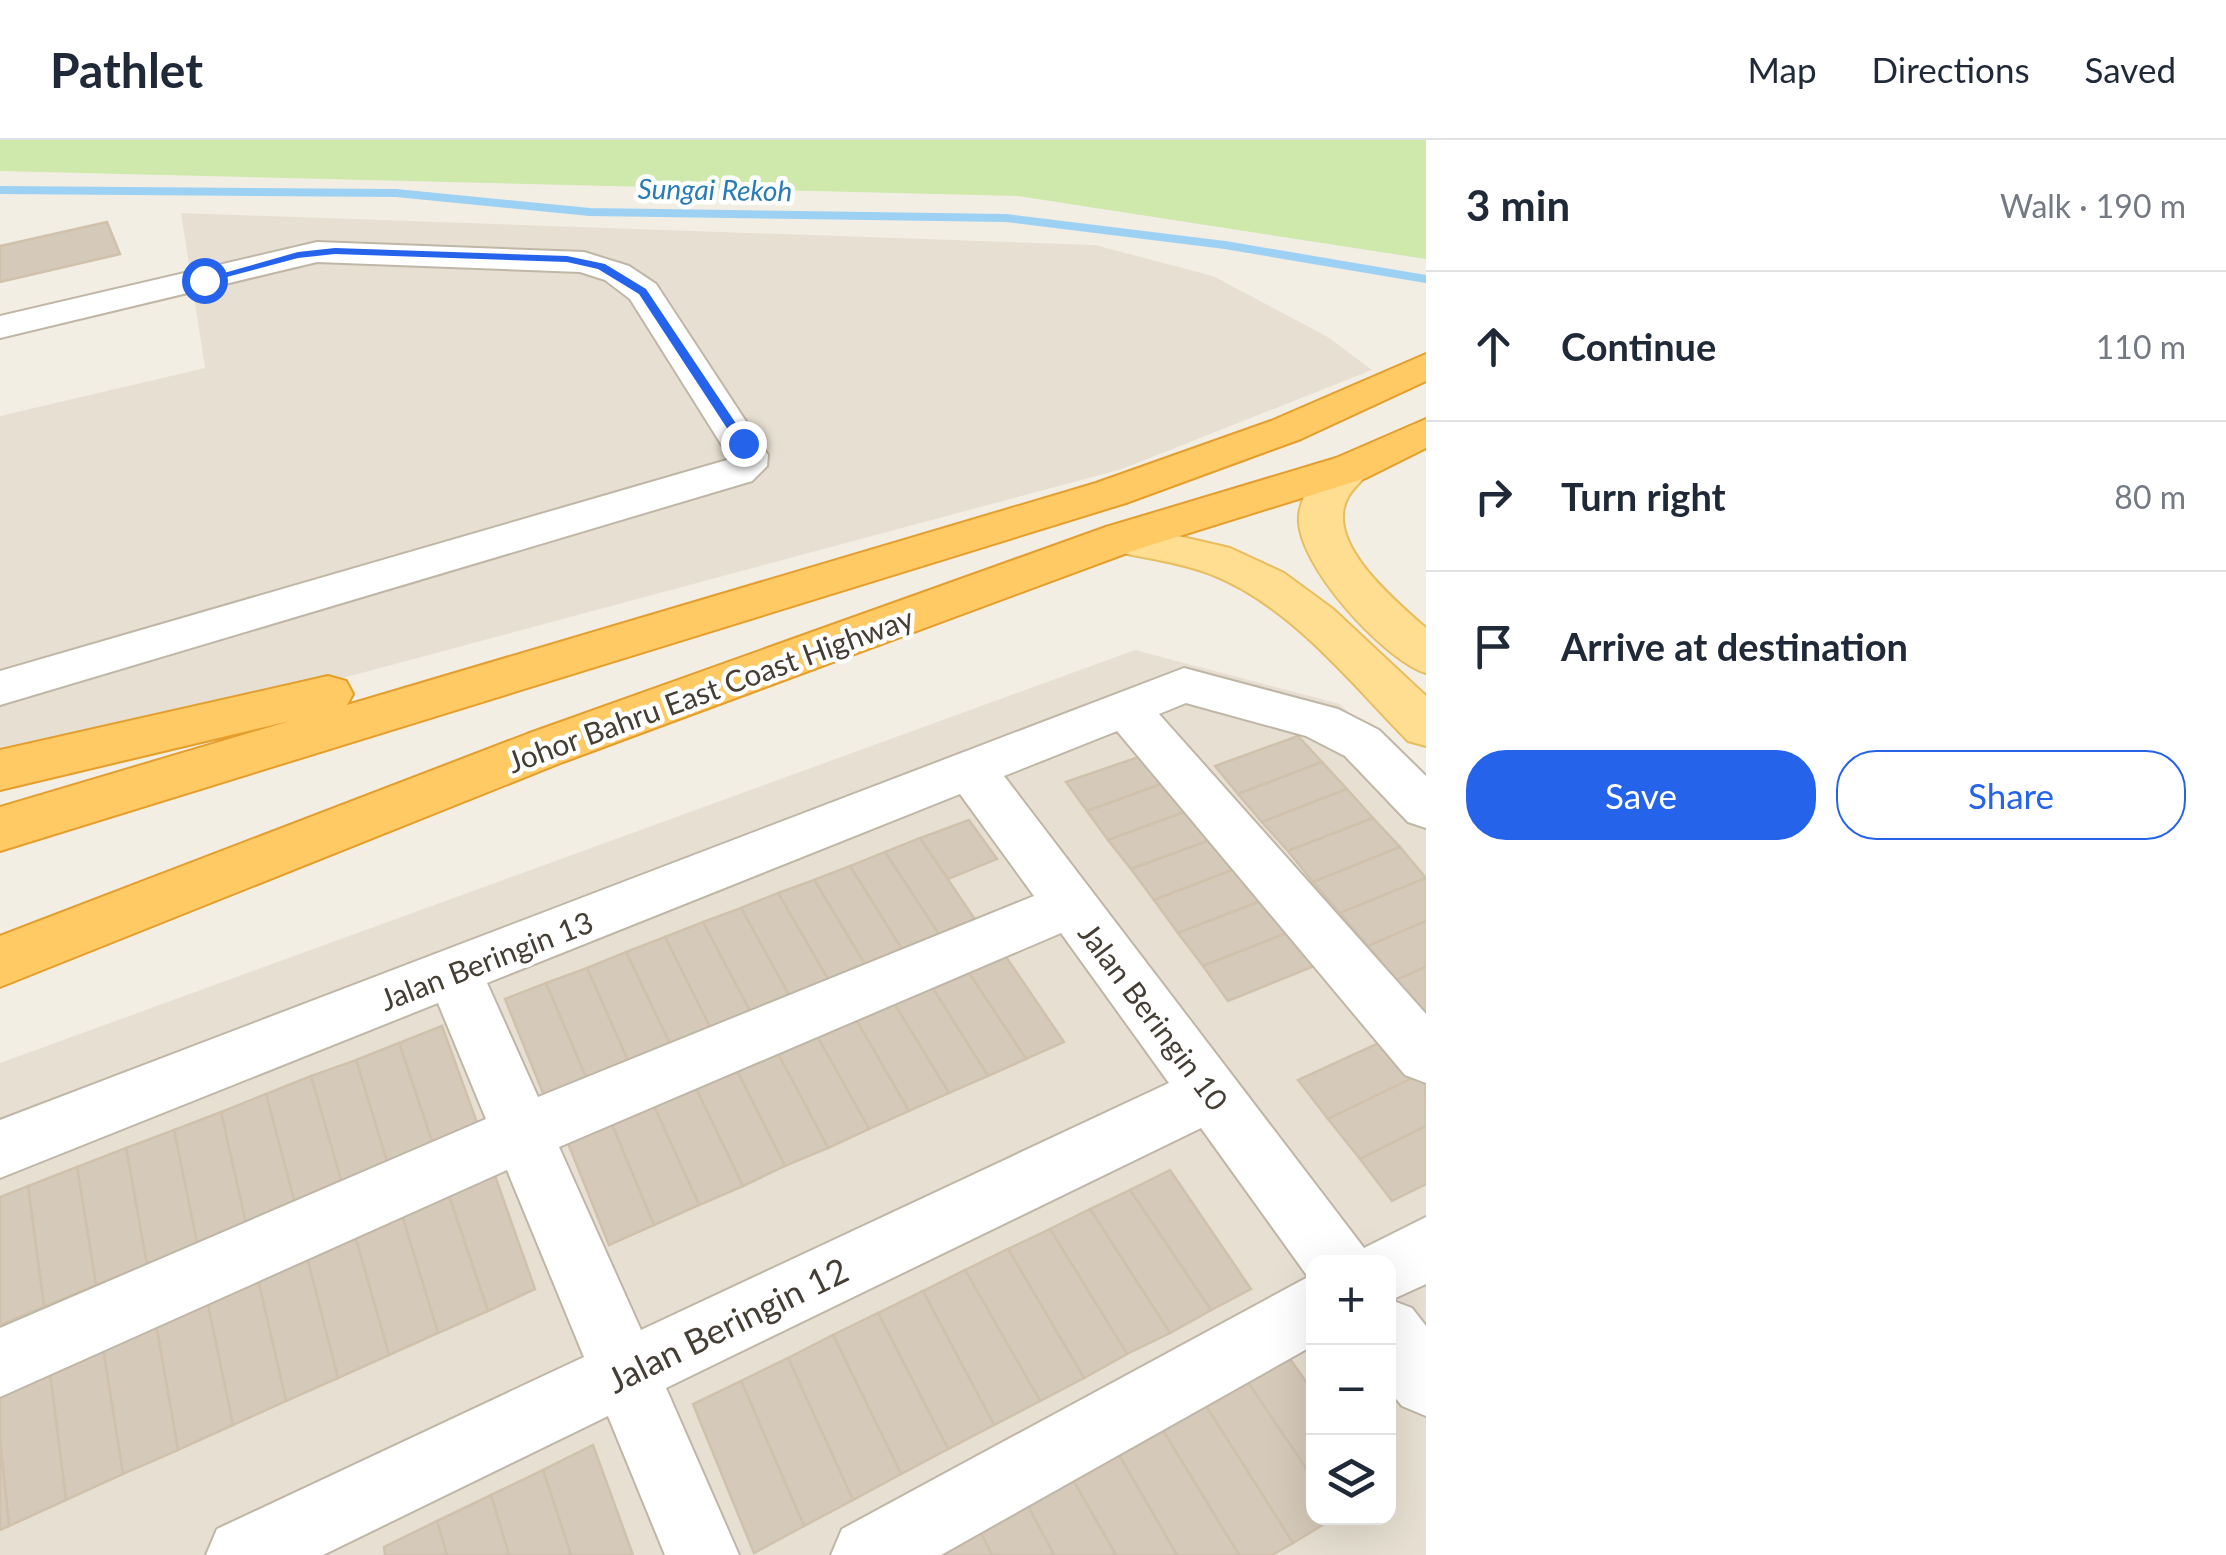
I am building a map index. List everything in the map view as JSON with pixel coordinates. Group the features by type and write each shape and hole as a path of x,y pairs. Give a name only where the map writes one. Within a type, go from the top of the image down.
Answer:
{"highway":[{"name":"Johor Bahru East Coast Highway","path":"0,829 1112,493 1286,430 1426,366"},
{"name":"Johor Bahru East Coast Highway","path":"0,962 545,748 1122,538 1350,468 1426,432"},
{"path":"0,770 454,664 880,546 1024,519"}],"main road":[{"path":"1350,468 1324,499 1321,534 1342,569 1374,608 1426,655"},
{"path":"1122,538 1202,555 1243,570 1326,631 1426,727"}],"street":[{"path":"0,327 318,252 584,262 618,274 642,292 748,455 747,466 738,472 0,688"},
{"name":"Jalan Beringin 13","path":"0,1148 1184,685 1322,722 1362,742 1426,808"},
{"path":"1126,709 1426,1056"},
{"name":"Jalan Beringin 10","path":"972,770 1332,1255"},
{"path":"0,1363 522,1132 1071,905"},
{"path":"454,972 702,1555"},
{"name":"Jalan Beringin 12","path":"243,1555 1211,1093"},
{"path":"1396,1264 1426,1249"},
{"path":"868,1555 1306,1312"},
{"path":"1396,1343 1426,1382"}],"shaded area":[{"path":"181,213 1095,245 1213,276 1328,337 1372,370 1122,469 0,770 0,416 205,368"},
{"path":"1135,650 1340,704 1426,789 1426,1555 0,1555 0,1063"}],"green space":[{"path":"0,140 1426,140 1426,259 1018,196 0,171"}],"building":[{"path":"107,222 120,254 0,282 0,246"},
{"path":"1298,736 1322,762 1238,794 1215,766"},
{"path":"1153,752 1175,779 1087,811 1066,782"},
{"path":"1322,762 1347,789 1262,822 1238,794"},
{"path":"1175,779 1198,807 1108,840 1087,811"},
{"path":"1347,789 1373,818 1288,851 1262,822"},
{"path":"1198,807 1221,836 1131,869 1108,840"},
{"path":"1373,818 1400,847 1313,882 1288,851"},
{"path":"969,820 997,859 948,879 920,838"},
{"path":"1221,836 1245,865 1154,900 1131,869"},
{"path":"920,838 976,921 940,936 885,852"},
{"path":"1400,847 1426,878 1340,913 1313,882"},
{"path":"885,852 940,936 903,951 850,866"},
{"path":"1245,865 1271,897 1178,933 1154,900"},
{"path":"850,866 903,951 866,966 814,880"},
{"path":"1426,878 1426,921 1368,946 1340,913"},
{"path":"814,880 866,966 829,981 778,893"},
{"path":"778,893 829,981 790,997 741,908"},
{"path":"1271,897 1297,929 1203,966 1178,933"},
{"path":"741,908 790,997 751,1013 703,922"},
{"path":"1426,921 1426,967 1396,980 1368,946"},
{"path":"703,922 751,1013 711,1029 665,937"},
{"path":"1297,929 1324,962 1228,1001 1203,966"},
{"path":"665,937 711,1029 671,1046 626,952"},
{"path":"1000,948 1064,1042 1026,1059 963,964"},
{"path":"626,952 671,1046 629,1063 587,968"},
{"path":"963,964 1026,1059 988,1076 927,979"},
{"path":"1426,967 1426,1014 1396,980"},
{"path":"587,968 629,1063 587,1080 546,983"},
{"path":"927,979 988,1076 949,1093 889,995"},
{"path":"546,983 587,1080 545,1098 505,999"},
{"path":"889,995 949,1093 909,1111 851,1011"},
{"path":"851,1011 909,1111 869,1129 812,1027"},
{"path":"442,1026 479,1128 434,1147 399,1043"},
{"path":"812,1027 869,1129 828,1148 773,1044"},
{"path":"1394,1036 1425,1072 1328,1119 1298,1080"},
{"path":"399,1043 434,1147 388,1165 356,1060"},
{"path":"773,1044 828,1148 785,1166 732,1061"},
{"path":"356,1060 388,1165 342,1184 311,1076"},
{"path":"732,1061 785,1166 743,1186 691,1078"},
{"path":"1425,1072 1426,1126 1360,1159 1328,1119"},
{"path":"311,1076 342,1184 295,1204 266,1094"},
{"path":"691,1078 743,1186 699,1205 649,1095"},
{"path":"266,1094 295,1204 246,1224 221,1112"},
{"path":"649,1095 699,1205 654,1225 607,1113"},
{"path":"221,1112 246,1224 197,1243 174,1130"},
{"path":"607,1113 654,1225 609,1245 563,1131"},
{"path":"1426,1126 1426,1184 1392,1201 1360,1159"},
{"path":"174,1130 197,1243 147,1265 126,1148"},
{"path":"126,1148 147,1265 96,1285 77,1167"},
{"path":"77,1167 96,1285 44,1307 28,1186"},
{"path":"493,1170 535,1289 488,1311 447,1190"},
{"path":"1170,1170 1251,1289 1211,1310 1130,1190"},
{"path":"28,1186 44,1307 0,1325 0,1197"},
{"path":"447,1190 488,1311 438,1333 400,1209"},
{"path":"1130,1190 1211,1310 1170,1333 1090,1209"},
{"path":"400,1209 438,1333 389,1355 353,1229"},
{"path":"1090,1209 1170,1333 1127,1354 1050,1229"},
{"path":"353,1229 389,1355 338,1378 305,1250"},
{"path":"1050,1229 1127,1354 1084,1378 1008,1249"},
{"path":"1008,1249 1084,1378 1040,1401 965,1270"},
{"path":"305,1250 338,1378 286,1401 256,1271"},
{"path":"965,1270 1040,1401 994,1425 923,1291"},
{"path":"256,1271 286,1401 233,1425 205,1291"},
{"path":"205,1291 233,1425 178,1450 154,1313"},
{"path":"923,1291 994,1425 948,1449 878,1313"},
{"path":"154,1313 178,1450 123,1474 101,1336"},
{"path":"878,1313 948,1449 901,1474 833,1335"},
{"path":"833,1335 901,1474 853,1500 788,1358"},
{"path":"101,1336 123,1474 66,1500 48,1358"},
{"path":"1283,1349 1306,1382 1306,1468 1241,1372"},
{"path":"48,1358 66,1500 9,1526 0,1440 0,1378"},
{"path":"788,1358 853,1500 804,1526 741,1381"},
{"path":"1241,1372 1306,1468 1306,1525 1323,1525 1293,1543 1199,1395"},
{"path":"741,1381 804,1526 754,1553 693,1404"},
{"path":"1199,1395 1293,1543 1272,1555 1239,1555 1156,1419"},
{"path":"1156,1419 1239,1555 1177,1555 1112,1443"},
{"path":"0,1440 9,1526 0,1530"},
{"path":"1112,1443 1177,1555 1116,1555 1066,1468"},
{"path":"593,1445 633,1555 571,1555 543,1470"},
{"path":"1066,1468 1116,1555 1054,1555 1021,1493"},
{"path":"543,1470 571,1555 509,1555 491,1495"},
{"path":"1021,1493 1054,1555 992,1555 974,1519"},
{"path":"491,1495 509,1555 447,1555 437,1521"},
{"path":"974,1519 992,1555 930,1555"},
{"path":"437,1521 447,1555 385,1555 384,1547"}],"waterway":[{"name":"Sungai Rekoh","path":"0,190 396,193 590,212 1006,218 1225,245 1426,279"}],"route":[{"path":"204,280 298,255 335,251 567,259 601,267 632,282 642,292 743,443"}]}
